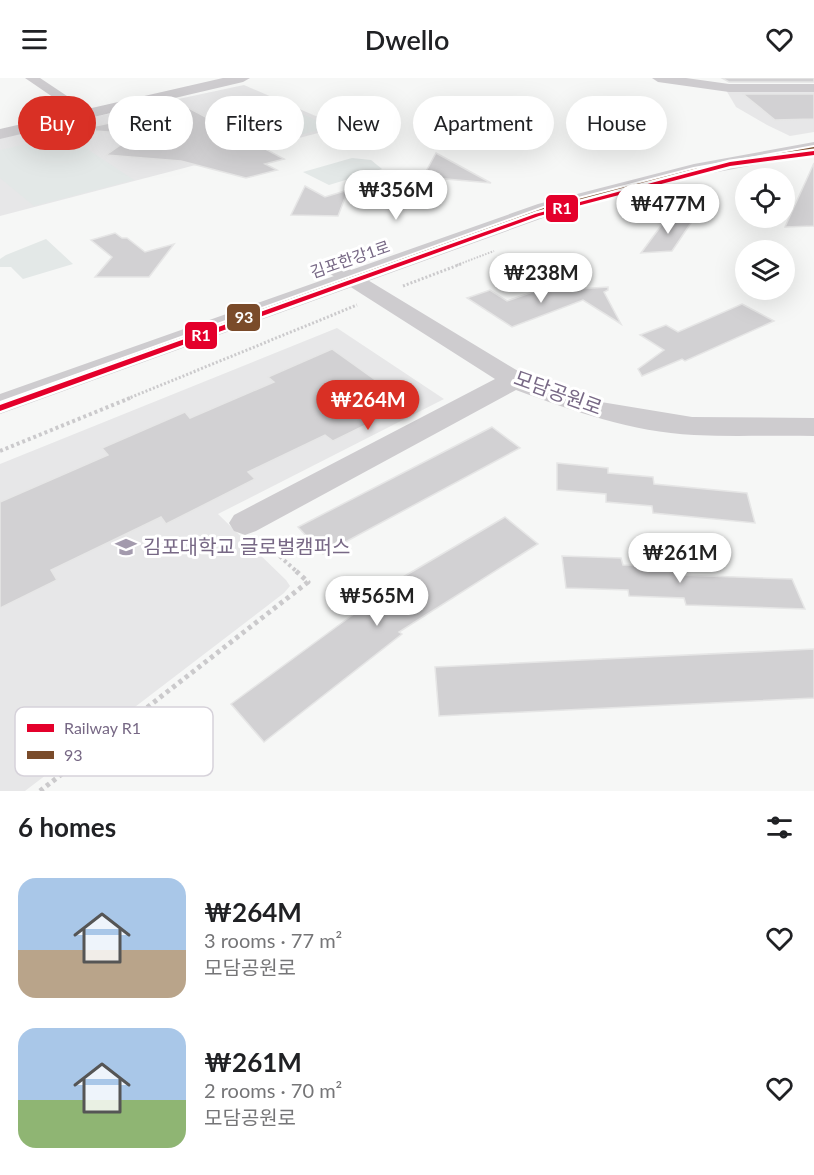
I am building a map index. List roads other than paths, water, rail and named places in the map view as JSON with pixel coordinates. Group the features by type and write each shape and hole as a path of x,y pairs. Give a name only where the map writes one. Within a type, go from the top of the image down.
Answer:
{"street":[{"path":"31,78 59,96"},
{"path":"96,112 243,78"},
{"path":"658,78 729,88 814,88"},
{"path":"0,133 18,129"},
{"name":"김포한강1로","path":"0,405 495,210 597,180 708,156 814,140"},
{"name":"김포한강1로","path":"0,384 340,272 608,190 760,156 814,148"},
{"name":"모담공원로","path":"340,272 514,380 587,406 663,422 723,427 814,427"},
{"path":"245,523 514,380"}],"rail line":[{"name":"R1","path":"0,408 537,215 730,164 814,153"}],"place":[{"name":"김포대학교 글로벌캠퍼스","path":"126,547"}]}
